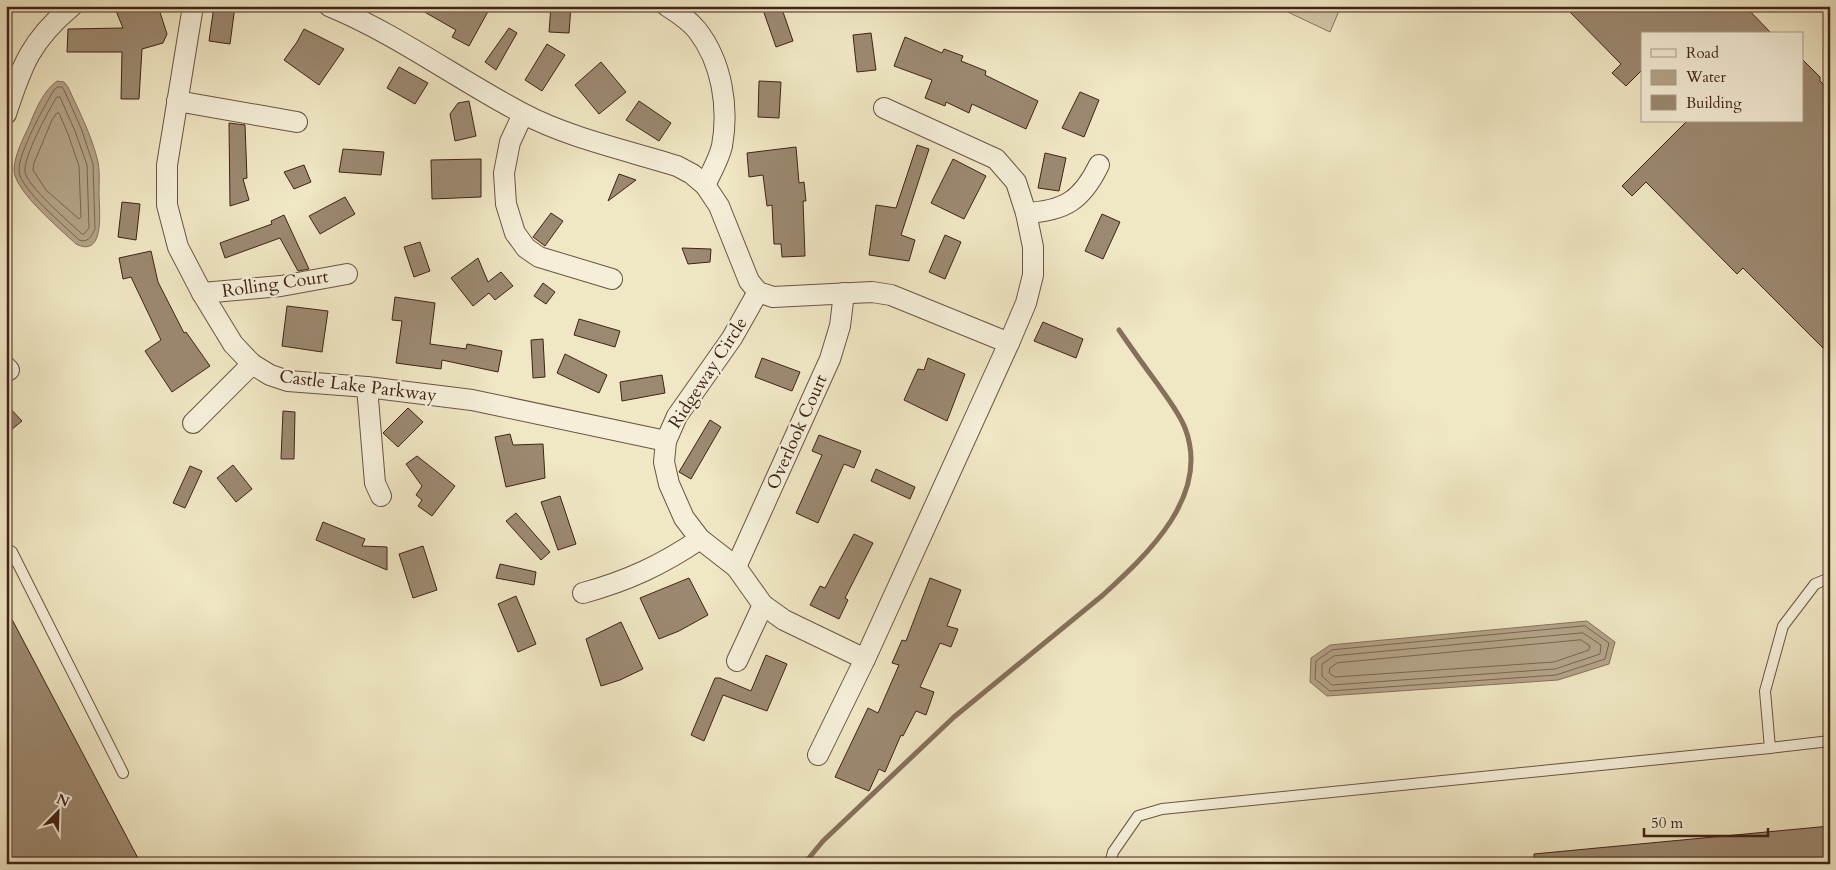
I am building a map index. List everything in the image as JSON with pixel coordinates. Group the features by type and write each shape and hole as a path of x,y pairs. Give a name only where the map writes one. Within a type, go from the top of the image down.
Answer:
{"street":[{"path":"6,114 20,72 38,38 72,6"},
{"name":"Castle Lake Parkway","path":"193,6 167,165 167,205 178,247 202,293 232,344 252,364 270,375 288,381 366,387 472,400 666,441"},
{"path":"329,6 387,35 523,114 566,131 677,166 692,174 705,185 719,206 749,281 758,292 773,297 872,292 891,295 1009,343"},
{"path":"667,6 684,17 697,30 709,49 719,76 726,108 722,148 705,185"},
{"path":"177,101 297,122"},
{"path":"818,755 865,659 1009,343 1026,303 1033,275 1033,247 1026,213 1016,182 996,159 884,108"},
{"path":"523,114 510,142 504,173 506,204 515,234 526,248 539,257 612,279"},
{"path":"1026,213 1048,212 1072,202 1089,185 1100,165"},
{"name":"Rolling Court","path":"202,293 281,286 347,274"},
{"name":"Ridgeway Circle","path":"758,292 732,338 677,416 666,441 664,462 669,484 684,518 700,539 736,567 764,605 784,620 865,659"},
{"name":"Overlook Court","path":"736,567 830,359 840,326 844,293"},
{"path":"193,424 252,364"},
{"path":"366,387 375,483 380,496"},
{"path":"583,593 641,574 674,557 700,539"},
{"path":"737,661 764,605"}],"lane":[{"path":"6,548 12,552 123,773"},
{"path":"1770,748 1765,691 1783,626 1815,584 1830,578"},
{"path":"1110,864 1113,852 1138,816 1162,809 1830,741"}],"shaded area":[{"path":"1275,6 1341,6 1330,32"}],"water":[{"path":"57,81 64,82 68,87 89,133 98,162 99,230 92,244 86,247 76,244 39,209 21,187 14,169 20,147 37,108 48,90"},
{"path":"1587,621 1615,642 1609,664 1558,680 1327,696 1310,682 1311,658 1330,645"}],"building":[{"path":"114,6 158,6 167,34 163,43 142,49 139,99 121,99 122,52 67,52 68,29 123,28"},
{"path":"214,6 235,6 230,44 209,41"},
{"path":"414,6 491,6 469,46 452,37 456,30"},
{"path":"551,6 571,6 569,33 549,32"},
{"path":"773,6 781,6 793,41 776,47 763,10"},
{"path":"1564,6 1745,6 1770,32 1641,32 1641,71 1626,86 1612,73 1621,64"},
{"path":"509,28 517,33 496,70 485,62"},
{"path":"304,29 344,49 319,85 284,60"},
{"path":"871,33 876,70 857,72 853,35"},
{"path":"905,37 942,53 944,49 963,56 961,61 986,71 985,75 1038,101 1026,129 972,104 969,113 946,102 945,106 925,98 932,80 894,66"},
{"path":"547,44 565,55 542,91 525,80"},
{"path":"1804,61 1820,77 1820,81 1830,91 1830,341 1823,348 1743,268 1737,274 1646,182 1632,196 1622,186 1686,122 1804,122"},
{"path":"601,62 626,92 599,114 575,85"},
{"path":"399,67 428,83 415,104 387,88"},
{"path":"759,81 781,82 779,118 758,117"},
{"path":"1080,92 1099,100 1084,137 1062,128"},
{"path":"469,101 476,136 455,141 450,114 458,103"},
{"path":"639,101 671,123 659,141 626,120"},
{"path":"229,123 245,125 247,178 243,179 249,200 230,206"},
{"path":"917,145 929,149 901,235 915,240 909,261 869,255 876,205 896,208"},
{"path":"796,147 799,183 804,182 806,201 803,201 805,256 782,257 781,244 774,244 772,205 767,206 763,175 749,177 747,153"},
{"path":"343,149 384,152 381,175 339,172"},
{"path":"1045,153 1066,158 1059,191 1038,188"},
{"path":"481,159 481,197 432,199 431,160"},
{"path":"953,159 986,176 964,219 931,203"},
{"path":"304,165 311,182 294,189 284,172"},
{"path":"619,174 636,180 608,201"},
{"path":"345,197 355,214 320,234 309,216"},
{"path":"122,202 140,204 136,240 118,237"},
{"path":"551,213 563,221 545,246 533,237"},
{"path":"1102,214 1120,222 1103,259 1085,251"},
{"path":"284,215 309,269 298,271 280,238 225,258 220,243 272,224 271,221"},
{"path":"945,235 961,242 945,279 929,272"},
{"path":"420,242 430,271 414,277 404,247"},
{"path":"682,248 711,249 710,262 688,264"},
{"path":"151,251 158,282 184,333 186,332 210,366 172,392 145,351 161,340 131,277 123,279 119,258"},
{"path":"478,258 488,282 501,272 513,286 495,300 489,293 473,306 451,278"},
{"path":"543,283 555,292 546,304 534,296"},
{"path":"395,297 435,303 430,344 466,349 467,344 502,351 498,372 442,360 441,369 396,363 402,321 392,320"},
{"path":"287,306 328,311 322,352 282,346"},
{"path":"579,319 620,331 615,347 574,335"},
{"path":"1043,322 1083,339 1076,358 1034,341"},
{"path":"543,339 545,377 533,378 531,340"},
{"path":"565,354 607,375 599,393 557,373"},
{"path":"762,358 800,372 792,391 755,377"},
{"path":"928,358 965,374 947,421 904,400 918,369 924,370"},
{"path":"662,375 665,393 622,401 620,382"},
{"path":"6,404 22,421 6,434"},
{"path":"408,408 423,422 398,447 383,433"},
{"path":"283,411 295,412 294,459 281,459"},
{"path":"710,420 721,427 691,479 679,472"},
{"path":"510,434 513,445 543,444 545,478 506,487 495,437"},
{"path":"819,435 861,451 854,468 844,464 818,523 796,513 822,455 812,451"},
{"path":"417,456 455,486 432,516 418,506 422,500 416,495 422,486 406,464"},
{"path":"233,465 252,489 236,502 217,478"},
{"path":"190,466 202,471 185,508 173,503"},
{"path":"876,469 915,487 910,499 871,481"},
{"path":"560,496 576,544 558,550 541,502"},
{"path":"516,513 550,552 541,560 506,521"},
{"path":"323,522 365,539 362,546 387,547 387,570 316,540"},
{"path":"854,534 873,543 845,598 848,600 839,619 810,605 820,586 825,588"},
{"path":"423,546 437,590 413,598 399,554"},
{"path":"500,564 536,572 534,585 496,578"},
{"path":"689,578 708,615 679,631 659,639 640,598"},
{"path":"930,578 961,590 947,626 958,629 951,647 940,643 920,687 934,692 926,715 916,711 903,736 901,735 885,772 879,769 869,791 835,777 868,708 878,713 899,665 892,663 902,640 906,641"},
{"path":"516,596 536,644 518,652 498,604"},
{"path":"6,608 141,864 6,864"},
{"path":"621,622 643,669 620,680 601,686 586,639"},
{"path":"766,655 787,664 767,711 723,695 704,741 691,735 715,678 720,678 751,691"},
{"path":"1830,826 1830,864 1534,864 1534,854"}],"waterway":[{"path":"804,864 823,841 954,717 1121,579 1156,542 1171,521 1182,499 1189,477 1191,453 1185,428 1173,406 1119,330"}]}
